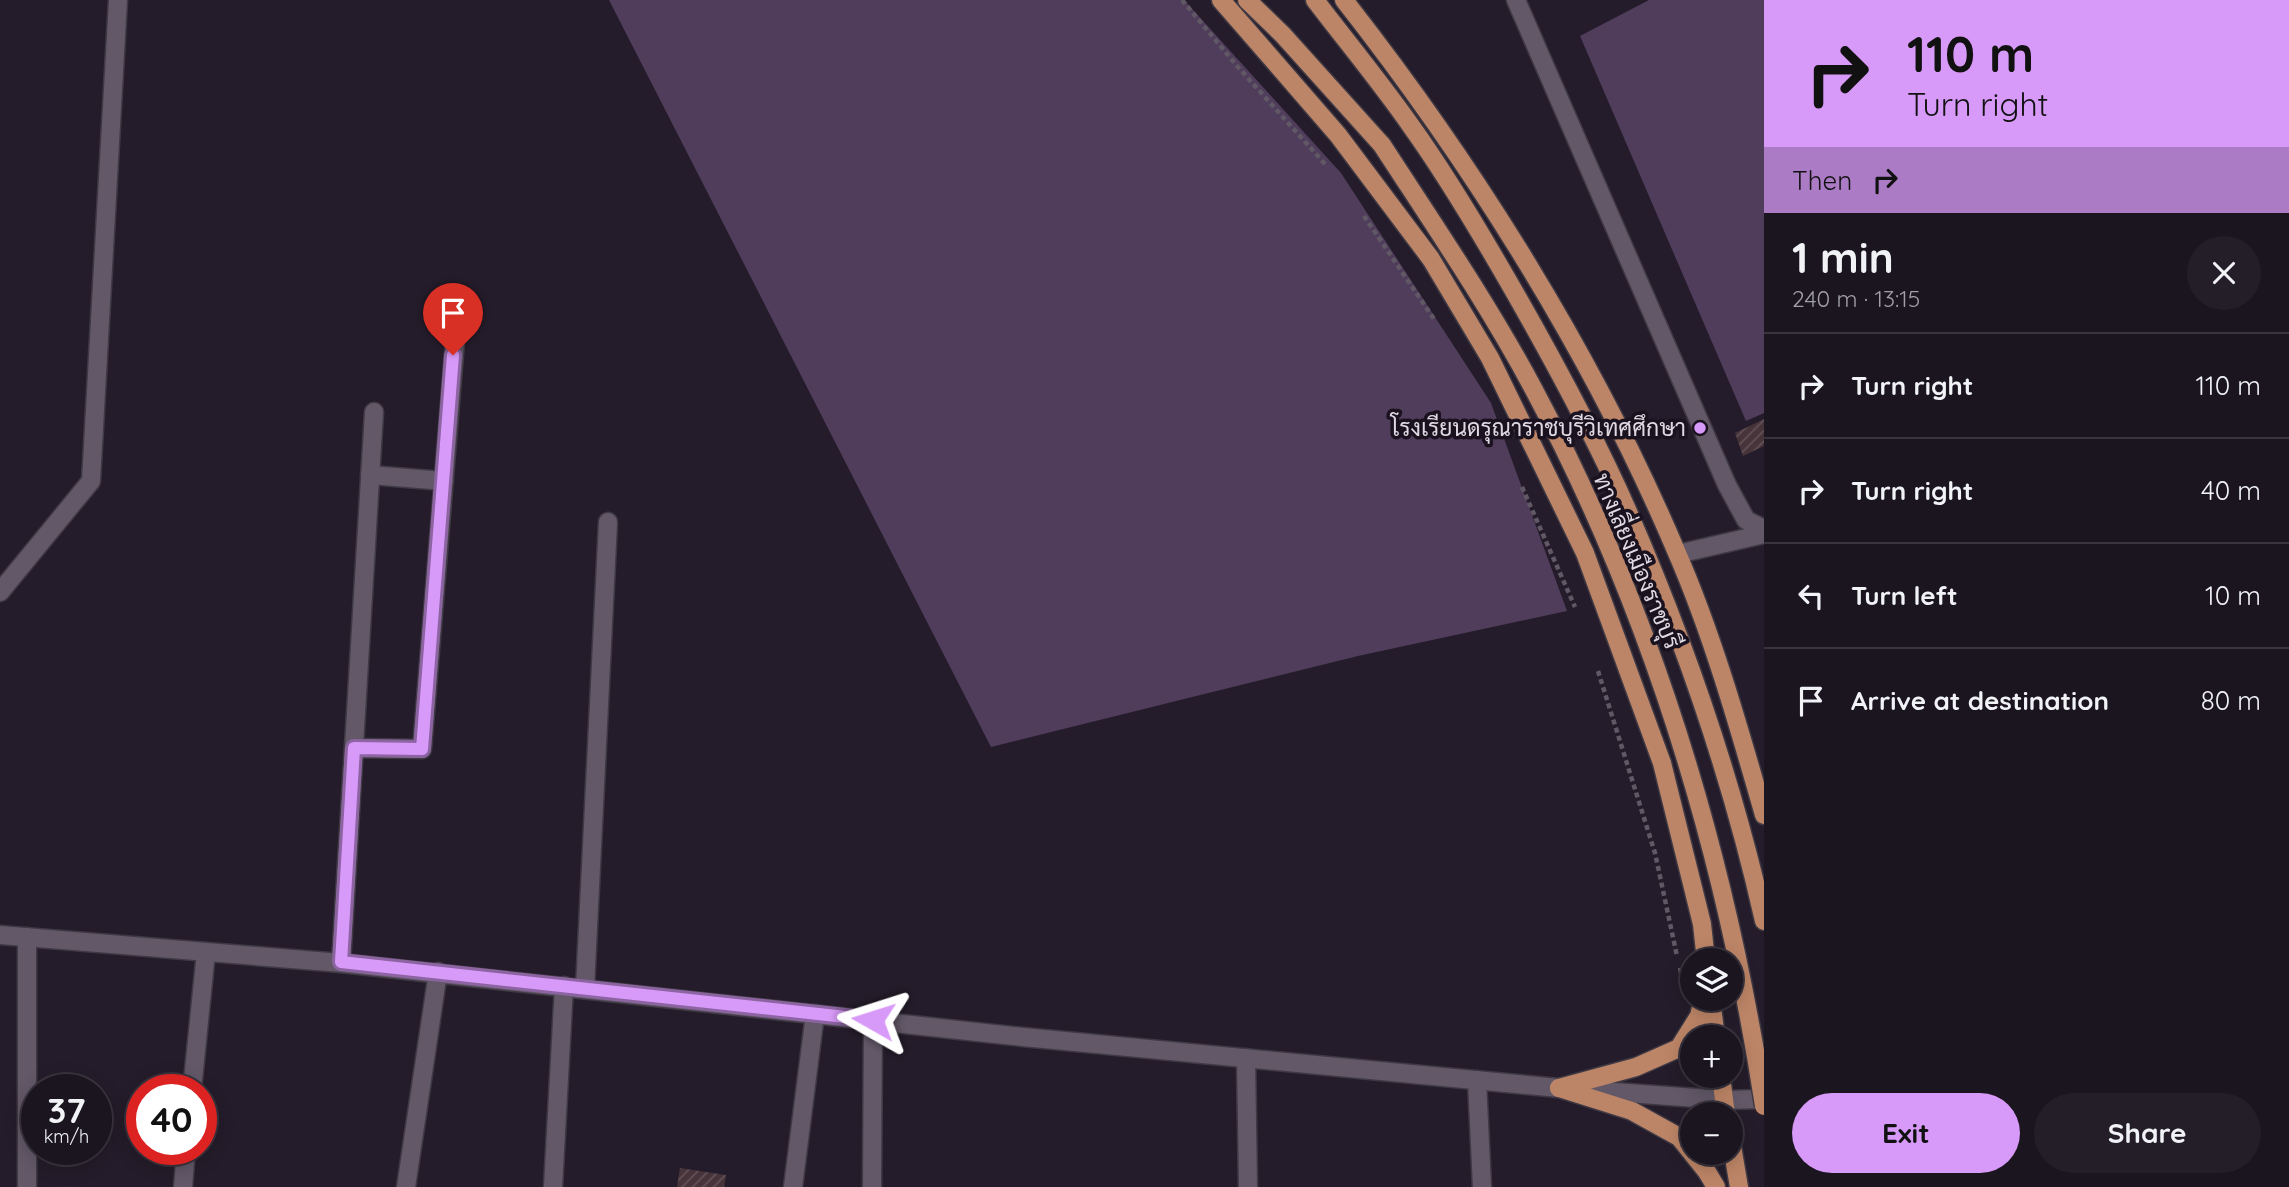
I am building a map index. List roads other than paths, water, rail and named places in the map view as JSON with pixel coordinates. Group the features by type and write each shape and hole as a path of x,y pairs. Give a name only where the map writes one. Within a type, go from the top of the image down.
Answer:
{"main road":[{"name":"ทางเลี่ยงเมืองราชบุรี","path":"1221,0 1353,155 1431,259 1490,358 1585,553 1662,763 1702,924 1705,948"},
{"name":"ทางเลี่ยงเมืองราชบุรี","path":"1247,0 1283,35 1382,145 1457,258 1533,388 1597,520 1653,661 1700,804 1727,908 1746,997 1764,1106"},
{"name":"ทางเลี่ยงเมืองราชบุรี","path":"1315,0 1412,127 1490,250 1562,374 1629,514 1685,653 1724,772 1764,922"},
{"name":"ทางเลี่ยงเมืองราชบุรี","path":"1345,0 1437,125 1576,346 1678,554 1735,713 1764,815"},
{"path":"1559,1088 1636,1067 1679,1048 1700,1011"},
{"path":"1559,1088 1632,1111 1679,1137 1716,1187"},
{"path":"1735,1165 1739,1187"}],"street":[{"path":"0,592 91,481 118,0"},
{"path":"1516,0 1727,485 1746,520 1764,531"},
{"path":"354,748 422,749 456,329"},
{"path":"341,962 374,412"},
{"path":"370,475 444,481"},
{"path":"585,988 608,522"},
{"path":"1678,554 1764,531"},
{"path":"0,935 341,962 1023,1037 1681,1102"},
{"path":"27,937 27,1187"},
{"path":"194,1074 206,951"},
{"path":"406,1187 438,972"},
{"path":"553,1187 564,986"},
{"path":"793,1187 815,1014"},
{"path":"872,1187 873,1020"},
{"path":"1246,1058 1248,1187"},
{"path":"1477,1080 1482,1187"},
{"path":"1743,1103 1764,1099"},
{"path":"183,1187 185,1165"}],"place":[{"name":"โรงเรียนดรุณาราชบุรีวิเทศศึกษา","path":"1700,428"}]}
